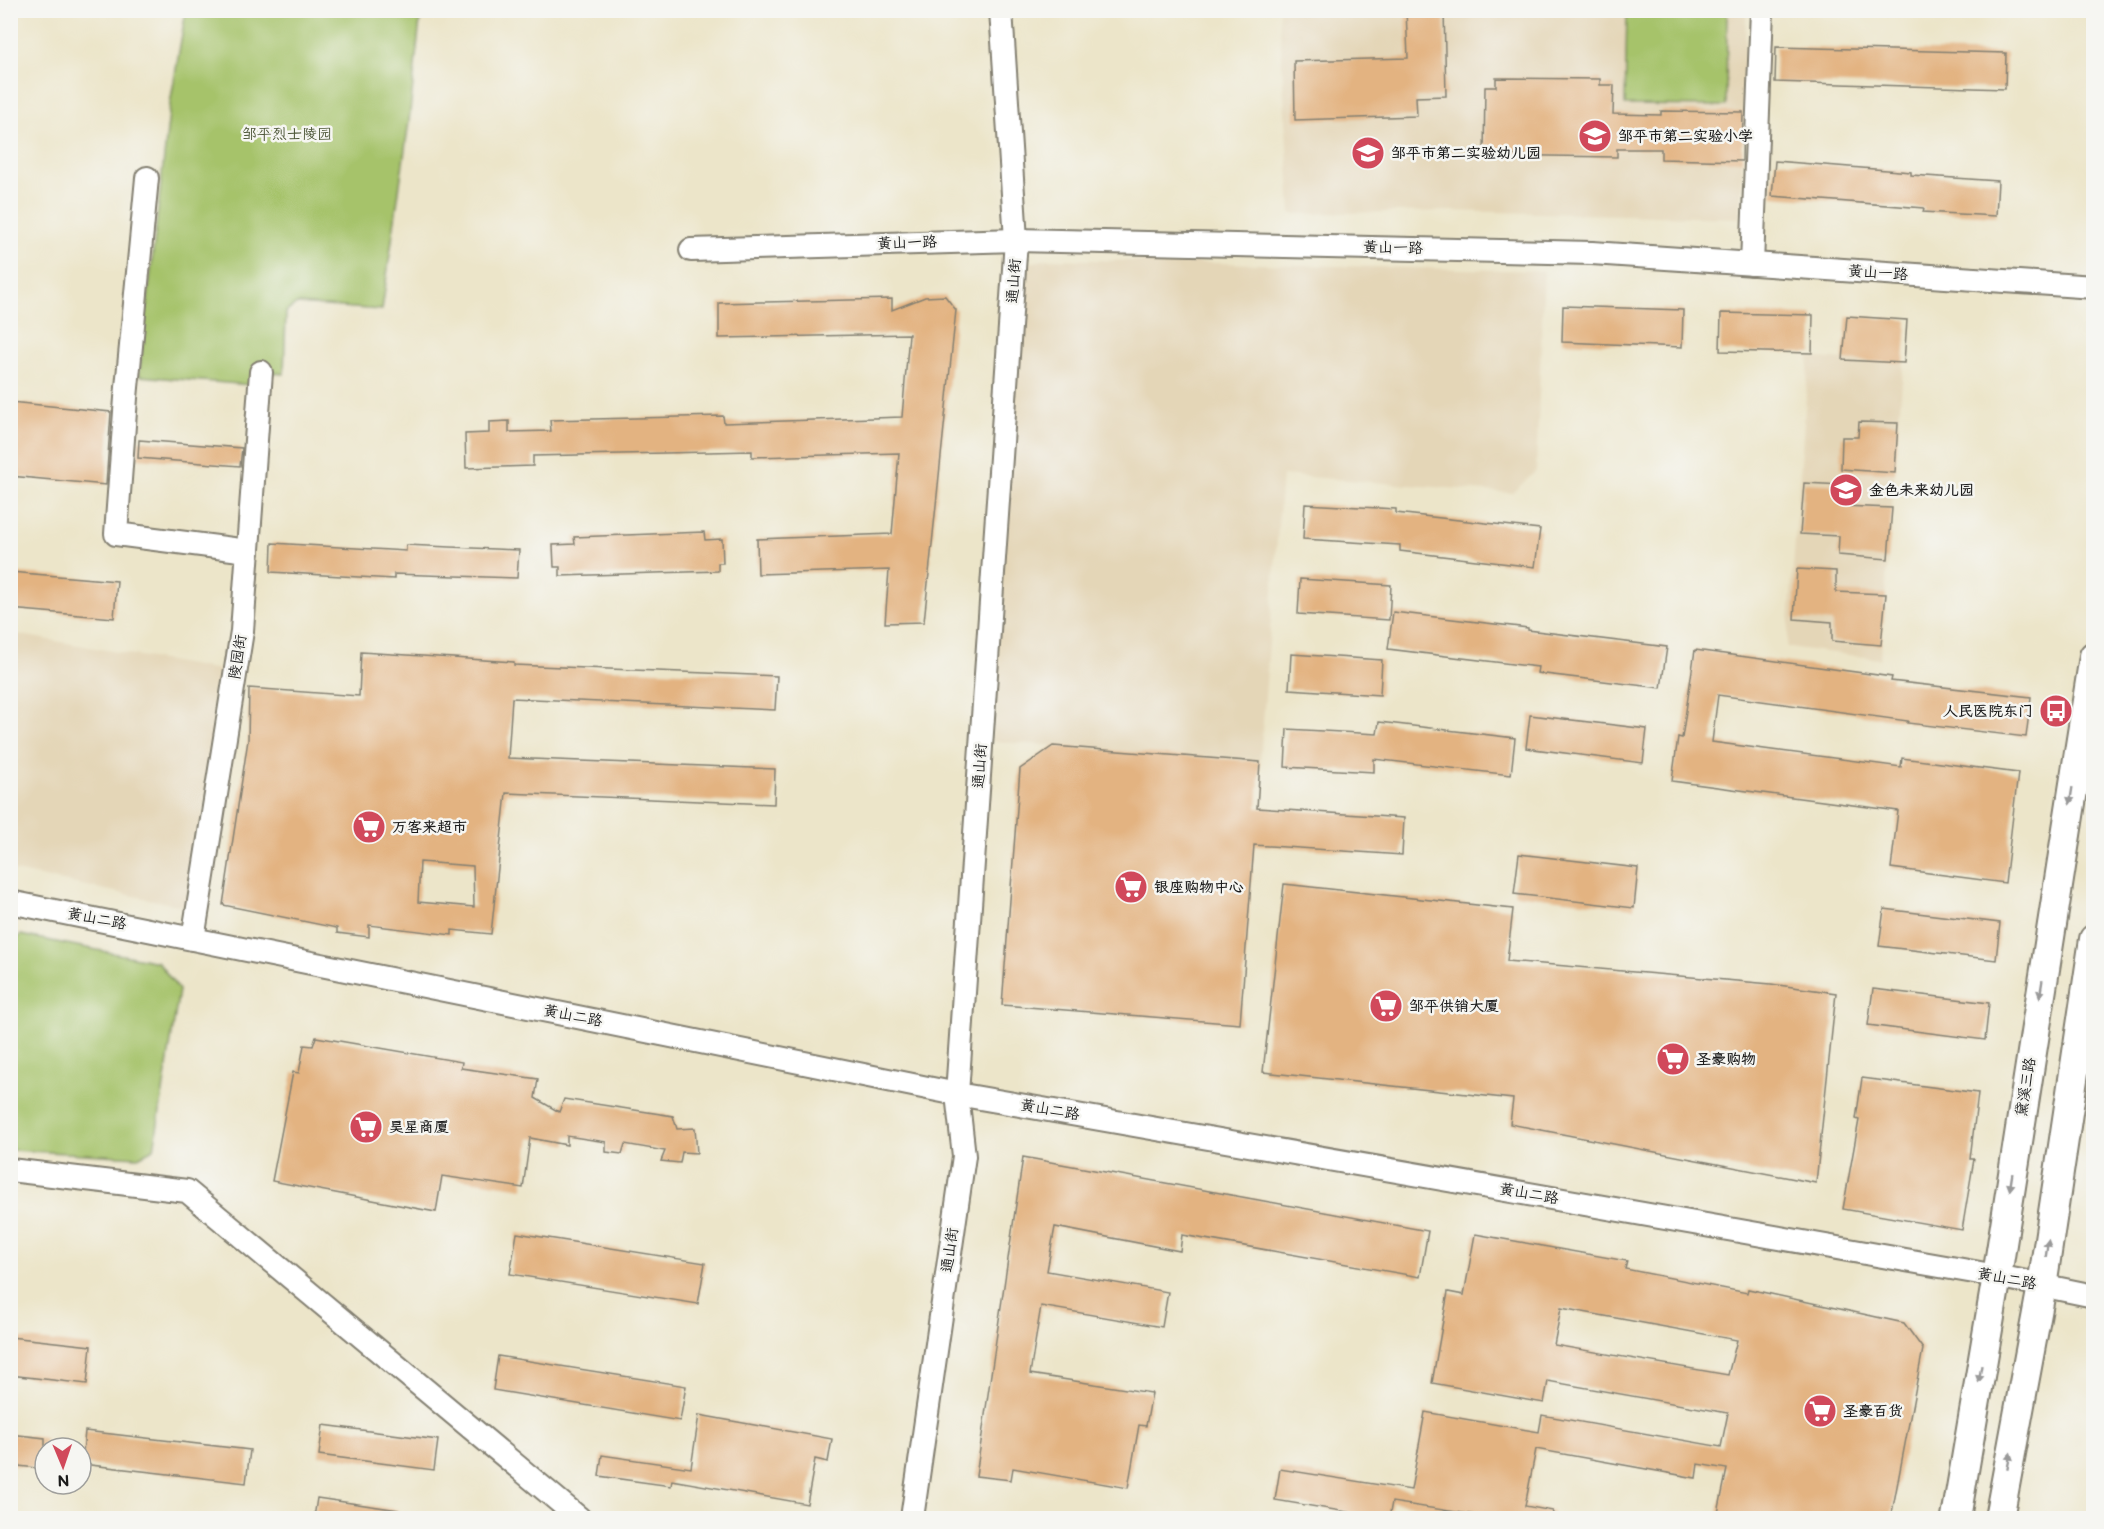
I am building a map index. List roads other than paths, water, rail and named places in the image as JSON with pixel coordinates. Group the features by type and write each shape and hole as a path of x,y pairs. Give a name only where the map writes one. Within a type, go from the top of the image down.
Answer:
{"main road":[{"name":"黛溪三路","path":"1956,1518 1997,1276 2094,656"},
{"path":"1998,1518 2042,1286 2094,939"}],"street":[{"name":"通山街","path":"912,1518 964,1155 957,1094 1016,240 1001,10"},
{"path":"1752,264 1762,10"},
{"path":"147,178 126,398 116,534 248,550"},
{"name":"黄山一路","path":"691,250 1016,240 1592,253 2094,287"},
{"name":"陵园街","path":"193,939 242,631 261,372"},
{"name":"黄山二路","path":"10,902 957,1094 1997,1276 2094,1296"},
{"path":"10,1170 187,1191 579,1518"}],"place":[{"name":"邹平市第二实验小学","path":"1595,136"},
{"name":"邹平市第二实验幼儿园","path":"1368,153"},
{"name":"金色未来幼儿园","path":"1846,490"},
{"name":"人民医院东门","path":"2056,711"},
{"name":"万客来超市","path":"369,827"},
{"name":"银座购物中心","path":"1131,887"},
{"name":"邹平供销大厦","path":"1386,1006"},
{"name":"圣豪购物","path":"1673,1059"},
{"name":"昊星商厦","path":"366,1127"},
{"name":"圣豪百货","path":"1820,1411"}],"park label":[{"name":"邹平烈士陵园","path":"287,134"}]}
